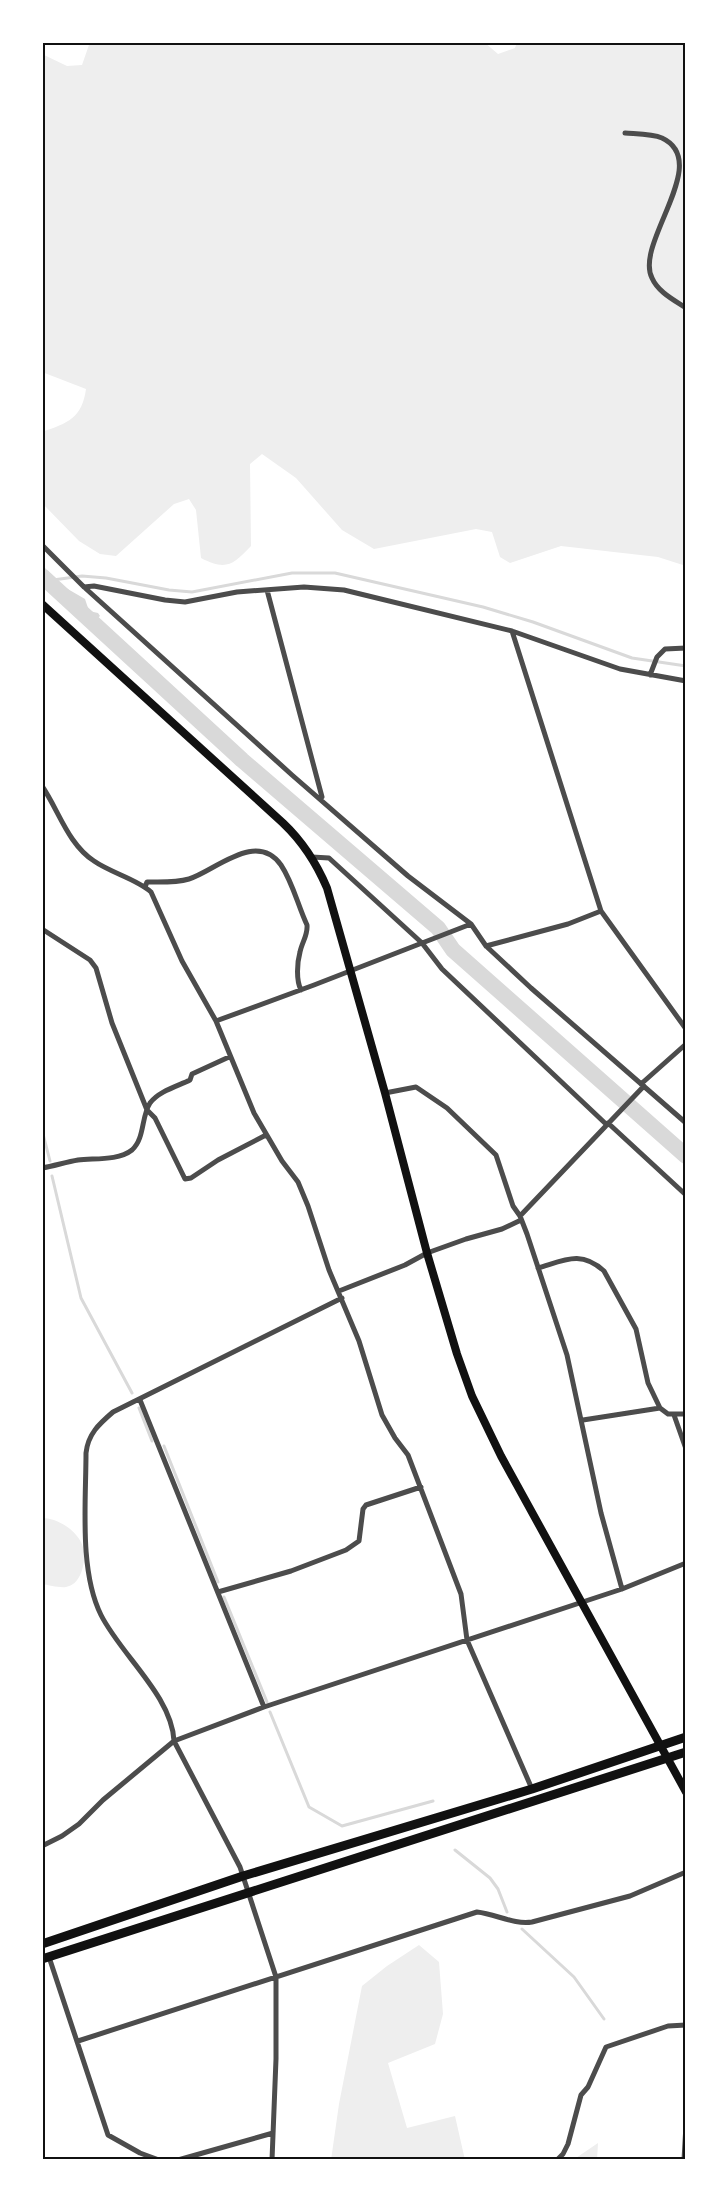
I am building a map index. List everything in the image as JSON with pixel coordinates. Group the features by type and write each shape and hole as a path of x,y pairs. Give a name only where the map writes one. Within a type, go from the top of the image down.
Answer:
{"highway":[{"path":"43,1941 243,1876 532,1789 686,1737"},
{"path":"46,1958 686,1752"}],"main road":[{"path":"42,604 283,823 300,839 312,857 327,888 427,1253 472,1396 501,1456 686,1792"}],"street":[{"path":"625,133 661,138 674,147 679,158 677,179 651,252 649,267 650,276 657,286 686,308"},
{"path":"42,545 84,587 292,775 408,876 471,924 486,946 538,995 686,1123"},
{"path":"84,587 94,586 185,602 237,592 304,587 344,590 512,631 601,663 686,681"},
{"path":"267,590 322,799"},
{"path":"512,631 601,911 686,1029"},
{"path":"650,675 657,657 665,649 686,648"},
{"path":"42,668 42,678"},
{"path":"42,786 77,847 93,861 151,892 182,961 216,1020 254,1113 298,1182 329,1270 358,1341 382,1415 408,1455 461,1594 466,1640 532,1789"},
{"path":"145,887 147,882 189,879 229,858 250,852 268,855 276,860 285,874 307,925 308,932 300,951 298,964 301,990"},
{"path":"312,857 329,858 423,942 442,969 686,1195"},
{"path":"486,946 568,924 601,911"},
{"path":"216,1020 301,990 471,924"},
{"path":"42,929 90,960 96,968 112,1023 147,1110 155,1118 185,1179 191,1178 218,1160 266,1135"},
{"path":"339,1292 405,1265 427,1253 502,1229 521,1218 643,1086 686,1044"},
{"path":"42,1168 77,1160 118,1156 132,1149 139,1138 152,1101 190,1080 192,1074 230,1057"},
{"path":"385,1093 416,1087 447,1108 496,1155 513,1206 521,1218 567,1354 583,1420 601,1513 622,1589"},
{"path":"538,1268 580,1257 597,1264 604,1271 636,1329 648,1383 660,1408 674,1415 686,1414"},
{"path":"272,2160 276,1977 243,1876 174,1741 174,1732 166,1710 120,1646 101,1614 93,1593 87,1559 86,1534 87,1440 98,1425 113,1412 342,1298"},
{"path":"140,1400 264,1707"},
{"path":"583,1420 660,1408"},
{"path":"674,1415 686,1449"},
{"path":"218,1593 291,1571 346,1550 359,1541 363,1509 366,1505 421,1487"},
{"path":"42,1846 79,1824 103,1800 174,1741 264,1707 622,1589 686,1563"},
{"path":"78,2041 477,1912 494,1914 520,1924 532,1922 630,1896 686,1872"},
{"path":"46,1958 78,2041 108,2135 140,2153 159,2160"},
{"path":"557,2160 568,2144 581,2096 588,2087 606,2047 668,2026 686,2025"},
{"path":"684,2160 686,2125"},
{"path":"178,2160 273,2133"}],"shaded area":[{"path":"90,42 484,42 498,54 515,48 517,42 686,42 686,566 658,557 561,546 510,563 500,557 492,532 476,529 374,549 342,530 296,478 262,454 250,464 251,546 234,562 223,565 201,558 196,510 189,499 174,504 116,556 100,554 79,541 42,503 42,432 72,418 81,407 86,389 42,372 42,54 67,66 82,65"},
{"path":"42,561 47,572 66,588 85,599 89,611 98,613 100,616 94,621 85,613 75,613 42,582"},
{"path":"42,1518 69,1528 82,1545 83,1568 79,1578 66,1587 42,1584"},
{"path":"419,1945 439,1962 443,2014 435,2044 388,2063 407,2128 455,2116 465,2160 331,2160 339,2104 362,1986"},
{"path":"598,2143 597,2160 573,2160"}],"waterway":[{"path":"53,580 82,576 106,578 192,592 292,573 335,573 483,607 533,622 632,658 686,666"},
{"path":"42,576 242,760 438,928 453,950 686,1156"},
{"path":"42,1130 50,1161"},
{"path":"52,1176 81,1298 132,1393"},
{"path":"139,1408 152,1441"},
{"path":"164,1446 218,1582"},
{"path":"224,1597 267,1702"},
{"path":"270,1712 309,1807 342,1826 433,1801"},
{"path":"455,1850 490,1878 498,1889 507,1912"},
{"path":"522,1929 574,1977 604,2019"}]}
